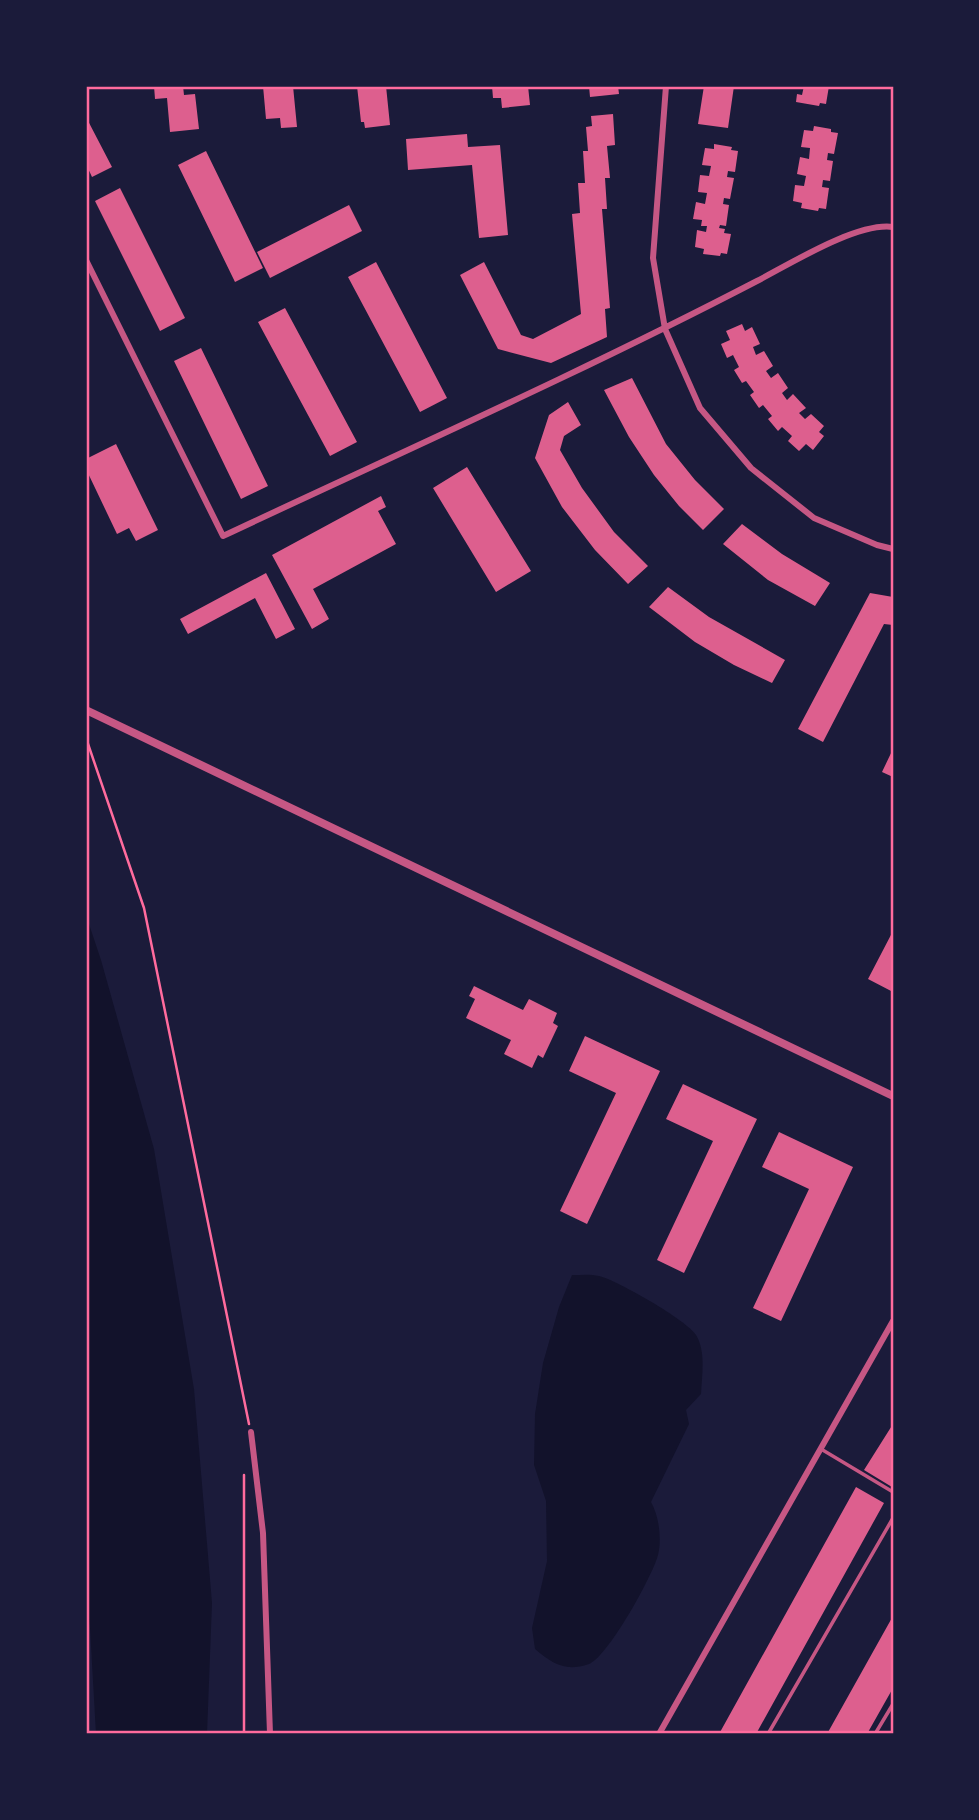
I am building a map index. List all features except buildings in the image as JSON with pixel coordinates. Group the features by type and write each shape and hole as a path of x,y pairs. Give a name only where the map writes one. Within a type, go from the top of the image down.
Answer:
{"street":[{"path":"666,86 653,258 665,329 700,408 751,468 814,518 893,549"},
{"path":"86,260 223,536 665,329 841,238 885,226 893,227"},
{"path":"86,710 893,1096"},
{"path":"659,1734 893,1321"},
{"path":"251,1432 263,1533 270,1734"}],"lane":[{"path":"821,1449 893,1492"},
{"path":"768,1734 893,1518"},
{"path":"876,1734 893,1704"}],"path":[{"path":"86,738 144,908 251,1432"},
{"path":"244,1734 242,1624 246,1468"}],"shaded area":[{"path":"86,915 154,1149 194,1389 212,1603 207,1734 96,1734 86,1594"},
{"path":"572,1275 593,1275 608,1279 667,1311 696,1335 703,1363 701,1394 686,1410 689,1424 651,1502 660,1535 654,1565 629,1614 607,1647 589,1664 566,1667 548,1659 535,1649 532,1628 547,1561 546,1501 534,1465 535,1414 543,1363 559,1307"}]}
